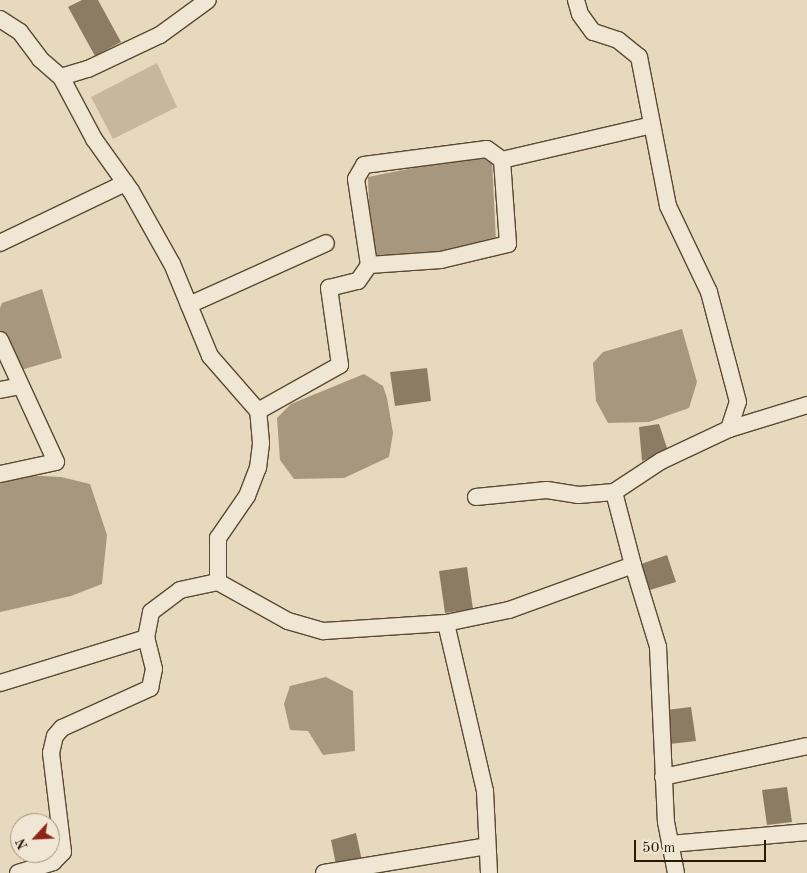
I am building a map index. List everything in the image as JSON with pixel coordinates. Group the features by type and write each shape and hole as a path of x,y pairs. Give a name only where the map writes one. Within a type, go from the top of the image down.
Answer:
{"street":[{"path":"61,77 88,69 160,35 208,0"},
{"path":"576,0 580,14 593,32 618,40 639,57 668,206 709,292 738,402 728,429"},
{"path":"0,19 20,32 40,59 61,77 94,139 125,183 172,264 210,356 258,411 261,444 258,468 247,496 218,538 218,582"},
{"path":"258,411 340,365 329,288 358,281 369,265 356,179 364,165 487,150 502,160 652,125"},
{"path":"369,265 441,260 508,244 502,160"},
{"path":"0,243 125,183"},
{"path":"189,305 326,243"},
{"path":"0,340 56,462 0,474"},
{"path":"0,390 21,386"},
{"path":"476,497 547,490 579,495 614,492 661,461 728,429 807,405"},
{"path":"614,492 633,565 658,647 665,726 663,776 670,844 676,873"},
{"path":"18,873 53,862 63,852 50,753 55,736 62,728 150,688 154,669 146,638 151,612 180,590 218,582 288,621 324,631 446,623 509,610 633,565"},
{"path":"446,623 485,791 489,873"},
{"path":"0,682 146,638"},
{"path":"663,776 807,746"},
{"path":"670,844 807,832"},
{"path":"324,873 487,846"}],"shaded area":[{"path":"157,63 177,107 113,139 91,97"},
{"path":"473,156 492,161 496,242 467,251 378,261 370,234 368,177"},
{"path":"42,289 62,358 14,372 0,340 0,308 2,303"},
{"path":"682,329 697,382 689,408 649,422 608,423 596,401 593,363 603,352"},
{"path":"364,374 383,386 387,398 393,433 389,457 344,478 294,479 280,460 277,418 291,404"},
{"path":"23,475 61,477 90,484 107,535 102,584 71,596 0,612 0,481"},
{"path":"326,677 353,691 355,751 323,755 308,731 290,730 284,704 290,686"}],"building":[{"path":"82,0 98,0 121,42 95,56 68,7"},
{"path":"427,368 431,401 395,406 390,372"},
{"path":"659,424 668,451 642,461 639,427"},
{"path":"667,555 676,582 650,590 641,564"},
{"path":"467,567 473,609 445,613 439,571"},
{"path":"691,707 696,741 670,744 666,710"},
{"path":"787,787 792,822 767,825 762,790"},
{"path":"356,833 362,861 336,865 331,840"}]}
